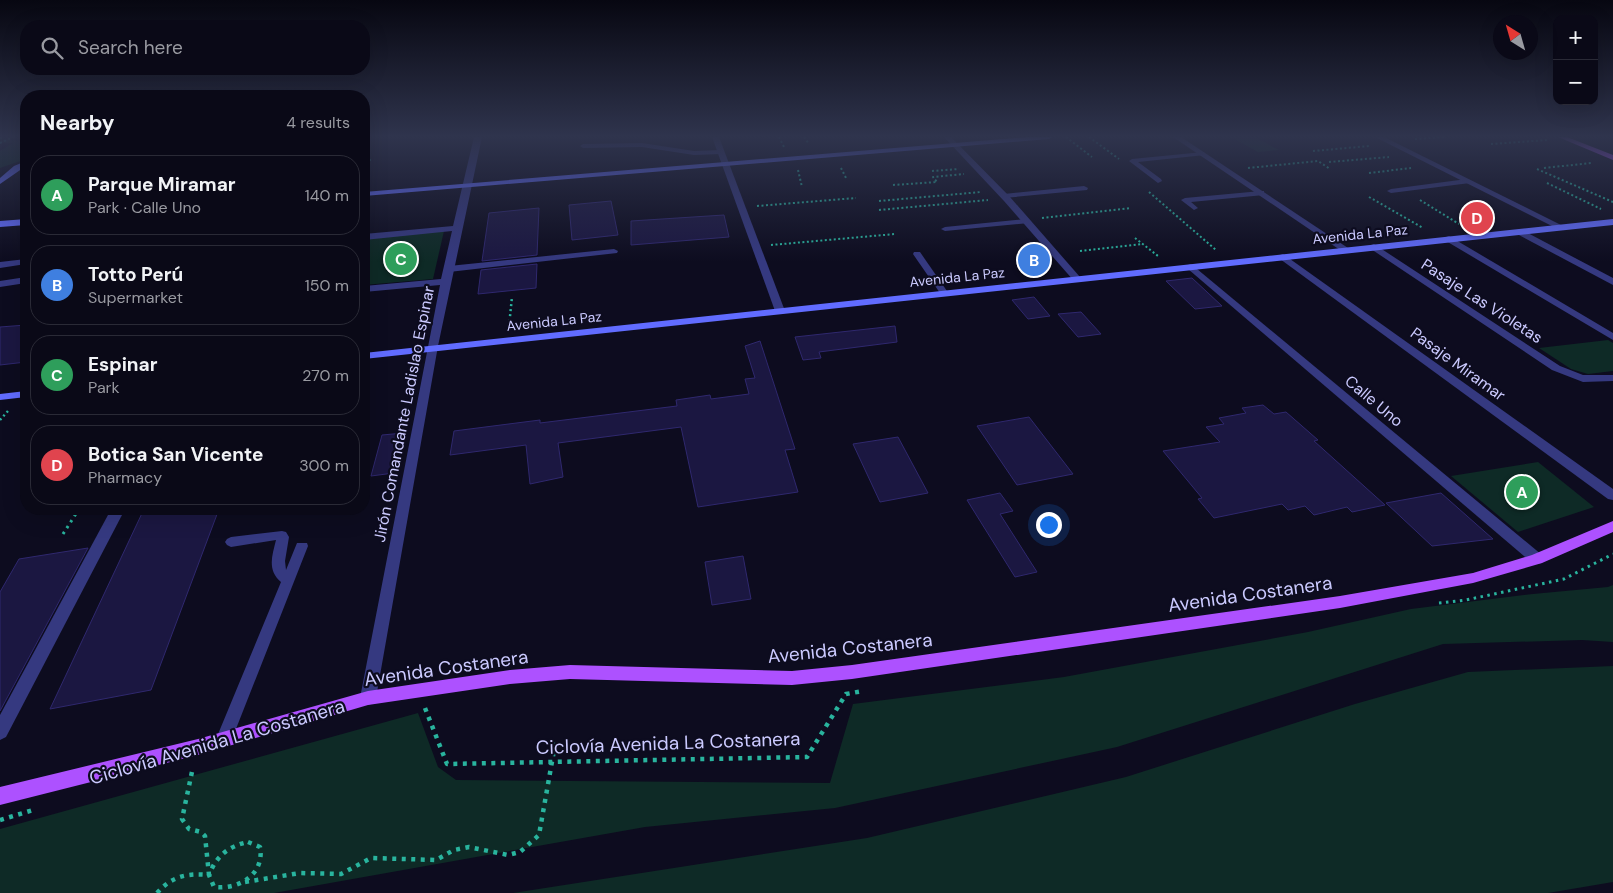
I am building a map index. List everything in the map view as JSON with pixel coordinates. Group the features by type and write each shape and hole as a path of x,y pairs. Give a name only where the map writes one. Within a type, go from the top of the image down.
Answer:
{"main road":[{"path":"370,193 540,179"},
{"path":"0,224 20,222"},
{"name":"Avenida La Paz","path":"370,355 1613,222"},
{"path":"0,397 20,395"},
{"name":"Avenida Costanera","path":"0,796 224,739 368,698 510,676 570,672 792,678 852,672 1340,602 1473,578 1537,559 1613,526"}],"street":[{"name":"Jirón Comandante Ladislao Espinar","path":"368,698 433,349 468,179"},
{"path":"731,179 780,311"},
{"path":"987,179 1077,279"},
{"path":"1240,179 1346,250"},
{"path":"1462,179 1561,227"},
{"path":"370,236 458,228"},
{"path":"1520,232 1611,279"},
{"path":"1446,240 1613,337"},
{"name":"Pasaje Las Violetas","path":"1374,247 1556,368 1575,377 1591,380 1613,378"},
{"name":"Pasaje Miramar","path":"1283,257 1613,496"},
{"name":"Calle Uno","path":"1191,267 1537,559"},
{"path":"370,288 447,281"},
{"path":"0,732 115,515"}],"lane":[{"path":"1391,191 1467,181"},
{"path":"1003,195 1084,188"},
{"path":"1194,208 1185,200 1261,193"},
{"path":"945,230 1026,220"},
{"path":"449,269 614,251"},
{"path":"917,254 945,294"},
{"path":"0,265 20,263"},
{"path":"0,284 20,281"},
{"path":"231,542 282,535 277,567 282,578 288,581"},
{"path":"224,739 302,546"}],"path":[{"path":"893,186 937,182 934,179"},
{"path":"1559,179 1613,202"},
{"path":"1547,183 1605,210"},
{"path":"1143,187 1230,262"},
{"path":"880,201 1003,195"},
{"path":"879,210 1003,195"},
{"path":"1369,197 1446,240"},
{"path":"1414,197 1479,236"},
{"path":"742,208 856,198"},
{"path":"1026,220 1131,208"},
{"path":"756,246 895,234"},
{"path":"1135,238 1175,269"},
{"path":"1080,250 1143,244"},
{"path":"508,341 512,297"},
{"path":"63,534 75,515"},
{"path":"1438,603 1466,600 1564,579 1613,554"},
{"name":"Ciclovía Avenida La Costanera","path":"415,706 424,705 447,764 807,757 846,694 865,690"},
{"path":"245,882 259,868 262,860 260,847 248,842 222,852 211,867 209,875 214,887 228,889 245,882 300,872 341,874 371,858 436,860 454,850 469,847 508,855 520,852 539,835 556,739"},
{"name":"Ciclovía Avenida La Costanera","path":"184,767 194,764 182,819 189,829 201,832 205,836 209,875"},
{"path":"0,820 37,809"},
{"path":"157,893 174,878 188,873 209,875"}],"green space":[{"path":"444,231 433,279 370,284 370,238"},
{"path":"1608,340 1613,343 1613,371 1588,374 1571,369 1539,348"},
{"path":"1538,462 1594,507 1518,532 1451,476"},
{"path":"1613,585 1613,642 1582,640 1443,644 1117,747 835,808 645,827 274,893 0,893 0,829 418,713 438,767 456,780 830,783 853,704 1064,677 1308,632 1411,609"},
{"path":"1613,666 1613,882 1548,893 513,893 867,838 1126,777 1355,704 1468,672"}],"building":[{"path":"611,201 618,235 572,240 569,205"},
{"path":"539,208 537,255 482,261 489,213"},
{"path":"724,215 729,237 631,245 631,221"},
{"path":"537,264 536,288 478,294 481,270"},
{"path":"1192,278 1222,306 1195,309 1166,281"},
{"path":"1034,297 1050,316 1028,319 1012,300"},
{"path":"1081,312 1101,334 1078,337 1058,314"},
{"path":"20,325 20,363 0,365 0,327"},
{"path":"895,326 897,342 819,352 821,358 803,360 795,337"},
{"path":"760,341 795,449 785,450 798,492 698,507 681,427 558,443 563,477 530,484 526,445 450,455 454,431 540,420 540,423 677,406 676,400 710,395 711,399 749,394 745,379 755,378 745,346"},
{"path":"1263,405 1274,414 1286,412 1318,440 1314,441 1385,505 1352,512 1347,507 1314,515 1305,506 1288,510 1282,504 1214,518 1198,499 1202,498 1163,451 1220,442 1206,427 1224,424 1219,418 1246,413 1242,408"},
{"path":"1029,417 1073,474 1017,485 977,426"},
{"path":"404,433 394,473 371,476 382,435"},
{"path":"898,437 928,493 880,502 853,444"},
{"path":"1000,493 1013,511 1000,514 1037,572 1015,577 967,500"},
{"path":"1441,493 1493,539 1432,546 1386,503"},
{"path":"141,515 217,515 151,690 50,709"},
{"path":"88,548 0,711 0,592 19,559"},
{"path":"743,556 751,599 712,605 705,562"}],"place":[{"name":"Botica San Vicente","path":"1477,218"},
{"name":"Espinar","path":"401,259"},
{"name":"Totto Perú","path":"1034,260"},
{"name":"Parque Miramar","path":"1522,492"}]}
